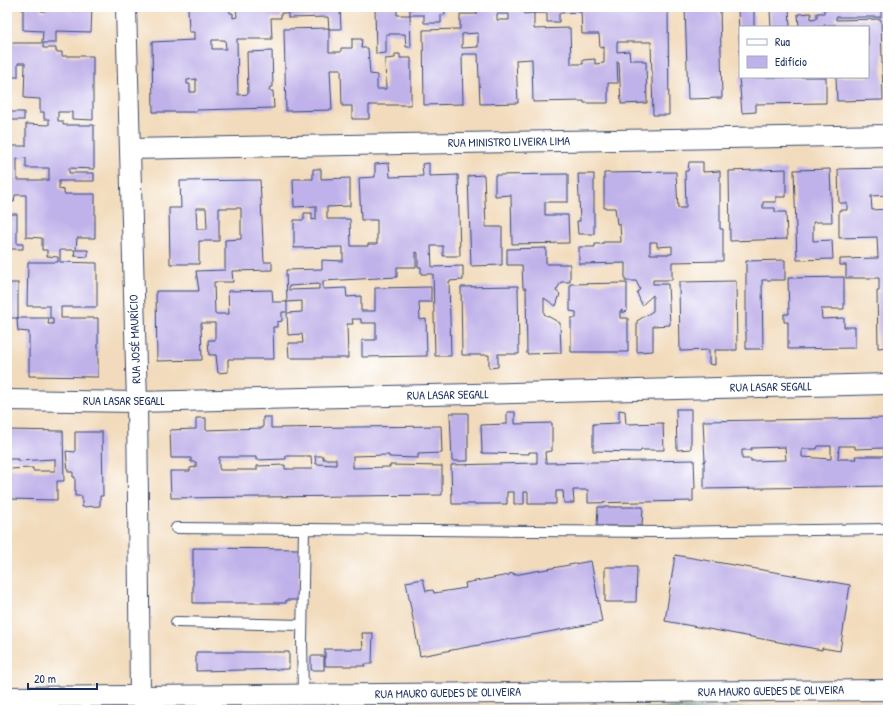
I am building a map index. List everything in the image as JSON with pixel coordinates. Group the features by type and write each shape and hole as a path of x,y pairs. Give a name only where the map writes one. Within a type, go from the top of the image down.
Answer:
{"street":[{"name":"RUA JOSÉ MAURÍCIO","path":"126,7 137,402 140,696"},
{"name":"RUA MINISTRO LIVEIRA LIMA","path":"130,149 888,135"},
{"name":"RUA LASAR SEGALL","path":"7,400 137,402 888,384"},
{"name":"RUA MAURO GUEDES DE OLIVEIRA","path":"7,697 888,690"}],"lane":[{"path":"176,528 660,532 888,529"},
{"path":"303,695 302,625 304,529"},
{"path":"176,622 302,625"}],"green space":[{"path":"888,708 888,710 7,710 7,709"}],"building":[{"path":"23,7 41,7 41,11 45,11 45,7 70,7 70,11 73,12 73,7 92,7 91,32 56,31 56,43 43,43 43,48 56,48 56,52 62,52 62,56 93,56 93,120 72,119 72,112 58,112 58,121 63,121 63,125 94,125 94,169 69,168 69,173 94,173 94,181 59,181 59,189 64,190 64,194 95,194 95,238 77,238 76,250 88,250 88,257 74,256 75,250 60,250 60,262 97,263 97,307 61,307 61,318 98,318 98,377 29,376 29,332 18,331 17,318 49,318 48,324 53,324 53,318 50,318 50,306 27,306 28,262 58,262 58,257 47,256 47,250 42,250 42,238 26,237 26,195 15,195 14,202 7,202 7,146 26,146 26,124 49,125 49,119 44,119 44,112 40,112 40,99 24,98 25,63 18,63 18,77 7,77 7,43 42,43 43,31 23,30","holes":["26,158 26,168 49,168 49,180 17,180 17,159"]},
{"path":"188,7 229,7 230,13 233,13 233,18 237,17 236,7 340,7 341,29 329,29 328,17 288,18 288,13 281,13 281,18 271,18 272,39 237,39 238,95 248,94 247,52 272,51 273,87 270,87 269,91 273,91 274,108 197,110 196,112 153,112 152,42 194,40 194,32 189,32","holes":["212,40 225,40 226,49 212,49","196,79 196,92 190,92 190,84 187,84 187,80"]},
{"path":"375,7 397,7 397,15 410,15 411,47 406,47 405,34 386,34 386,53 376,54"},
{"path":"410,7 444,7 445,15 441,15 441,23 424,23 424,15 410,15"},
{"path":"477,7 668,7 669,115 653,115 651,42 617,42 617,52 629,51 630,60 643,60 643,62 646,62 647,103 621,104 619,62 617,62 618,83 608,83 608,103 584,103 584,101 533,102 532,59 516,60 518,103 480,104 478,54 462,54 463,104 424,105 423,30 460,29 460,14 477,14","holes":["524,11 534,11 534,13 524,14","581,12 582,34 599,34 600,48 604,47 604,63 595,64 595,59 583,60 583,64 571,64 570,28 534,29 534,13 547,13 547,22 559,22 559,13","497,14 509,14 509,20 497,20","478,33 478,47 462,48 462,34"]},
{"path":"685,7 720,7 722,98 688,99"},
{"path":"755,7 789,7 790,26 771,26 770,10 755,10"},
{"path":"881,7 881,17 836,17 836,20 881,19 883,100 837,101 836,78 869,78 869,26 799,26 798,14 811,13 811,19 817,18 817,13 824,13 824,9"},
{"path":"738,10 754,10 754,26 739,26 739,34"},
{"path":"329,28 329,52 341,52 341,48 352,48 352,39 362,39 361,48 368,48 370,74 377,75 377,89 386,89 385,59 395,58 395,54 400,54 400,58 411,58 411,105 369,105 369,119 352,119 352,106 342,106 341,69 330,69 332,110 286,111 284,29"},
{"path":"739,78 826,78 826,103 756,104 756,112 742,113"},
{"path":"7,112 24,112 24,120 7,120"},
{"path":"689,162 703,162 703,172 720,171 720,229 723,229 723,261 672,262 672,280 653,280 653,284 668,284 670,325 653,326 653,351 637,352 637,321 653,311 653,295 642,305 637,293 640,289 636,281 625,281 625,263 579,264 579,247 595,247 595,244 603,244 603,242 621,242 620,224 617,224 615,208 604,208 604,173 676,172 678,208 686,208 685,171 688,171","holes":["650,242 657,242 657,247 672,246 672,254 650,254"]},
{"path":"389,163 390,177 423,176 422,164 429,163 429,176 458,175 460,256 443,256 443,246 431,246 432,267 463,266 463,280 449,281 451,356 435,356 433,274 421,274 421,267 418,267 418,253 416,252 416,267 397,267 397,277 323,281 323,289 346,288 347,297 361,296 361,311 375,311 375,288 431,287 431,302 419,302 420,320 426,319 427,356 362,357 362,340 376,340 376,323 361,323 361,319 352,319 353,324 347,324 348,358 289,358 288,343 303,343 302,334 288,335 287,313 302,312 302,301 287,302 286,270 322,269 322,260 343,261 343,247 294,248 294,220 304,220 304,213 312,213 312,220 316,219 316,206 294,207 293,179 313,179 313,169 321,169 321,179 350,178 350,206 327,207 327,219 350,219 351,246 368,246 368,244 377,244 377,220 361,220 359,178 375,177 375,164","holes":["319,284 319,289 289,290 289,286"]},
{"path":"888,168 888,195 871,196 872,210 888,209 888,347 878,348 877,291 879,291 879,278 846,278 846,265 840,265 840,259 878,258 877,237 839,238 839,210 847,210 847,203 839,203 838,169"},
{"path":"786,169 786,197 776,197 776,202 763,202 763,208 775,208 775,212 786,212 787,239 730,241 729,171"},
{"path":"830,169 832,222 813,222 813,241 832,240 833,259 797,260 794,170"},
{"path":"568,174 568,202 545,202 545,215 568,215 569,243 512,244 511,195 495,196 495,175"},
{"path":"578,174 594,174 594,234 578,234 577,221 580,221"},
{"path":"484,175 486,227 502,227 502,265 471,266 468,176"},
{"path":"260,180 264,262 272,262 272,270 232,271 233,282 214,282 215,314 229,314 228,291 272,290 273,302 287,302 287,312 282,312 282,321 277,322 277,327 273,327 274,359 228,359 228,372 218,373 216,355 209,355 208,340 215,340 215,323 201,323 202,360 157,361 156,291 199,291 196,271 225,270 225,240 241,239 241,208 219,208 219,241 199,241 199,264 170,264 169,208 181,208 180,181","holes":["196,208 206,208 207,229 197,229"]},
{"path":"7,214 17,214 17,244 23,244 23,249 7,249"},
{"path":"546,248 546,264 570,264 570,282 561,282 556,291 560,294 556,306 544,298 544,314 560,323 561,353 527,354 526,288 523,288 522,265 507,265 507,249"},
{"path":"785,260 785,280 762,280 763,349 746,349 746,261"},
{"path":"844,277 844,309 821,309 822,319 844,318 844,327 855,327 855,348 788,349 788,322 784,322 784,314 789,314 788,278"},
{"path":"736,281 737,350 715,350 715,365 709,364 709,350 680,351 679,282"},
{"path":"7,283 18,283 18,318 7,318"},
{"path":"627,283 627,311 622,313 622,310 620,311 620,318 628,318 628,352 571,352 571,318 576,318 576,312 570,311 570,284"},
{"path":"518,286 519,354 498,354 498,367 489,368 489,355 462,355 461,287"},
{"path":"676,409 691,409 691,449 677,450"},
{"path":"619,410 625,411 626,424 663,423 664,450 641,450 640,452 593,451 593,424 619,423"},
{"path":"507,412 515,412 515,424 552,423 552,451 545,452 546,463 694,460 695,488 693,489 693,501 588,503 588,490 573,490 574,503 564,503 563,491 556,491 556,504 528,504 528,492 524,492 524,504 514,504 514,492 507,492 507,504 452,504 451,465 537,463 537,452 529,452 529,454 482,453 481,425 507,424"},
{"path":"450,413 468,413 468,461 452,461"},
{"path":"263,417 271,417 271,428 441,426 442,453 418,454 418,458 389,457 389,455 353,456 353,468 390,467 390,465 442,466 442,495 171,498 170,471 190,471 190,468 196,467 196,462 191,462 191,458 171,458 170,430 196,429 196,418 206,418 206,430 263,428","holes":["286,456 311,456 312,469 285,469 285,465 257,466 257,470 220,470 219,467 219,457 256,457 256,460 286,459","315,456 323,456 323,459 336,459 336,465 316,464"]},
{"path":"888,418 888,486 704,489 705,461 703,421","holes":["818,446 831,446 831,459 802,457 802,449 817,449","839,446 855,446 855,449 884,448 884,456 855,456 856,459 838,459","785,447 786,460 751,461 751,459 742,459 742,450 751,450 751,448"]},
{"path":"7,430 63,431 64,481 57,481 57,500 7,499 7,469 33,468 33,471 55,471 55,459 17,461 18,459 7,459"},
{"path":"75,432 102,432 103,496 100,496 100,506 82,507 82,496 75,496 75,477 73,477 73,472 68,472 66,451 75,452"},
{"path":"598,507 643,507 642,526 597,526"},
{"path":"193,548 299,549 299,600 286,600 286,603 193,603"},
{"path":"675,555 850,585 840,651 822,648 822,650 665,621"},
{"path":"591,561 602,622 420,656 406,582 423,579 426,591 433,590 434,593 466,588 465,583 509,574 514,573 514,575"},
{"path":"605,567 637,567 636,602 605,602"},
{"path":"362,633 373,633 372,664 365,664 365,666 325,666 325,649 363,649"},
{"path":"196,652 289,652 289,669 196,671"},
{"path":"311,656 324,656 324,670 311,670"}]}
